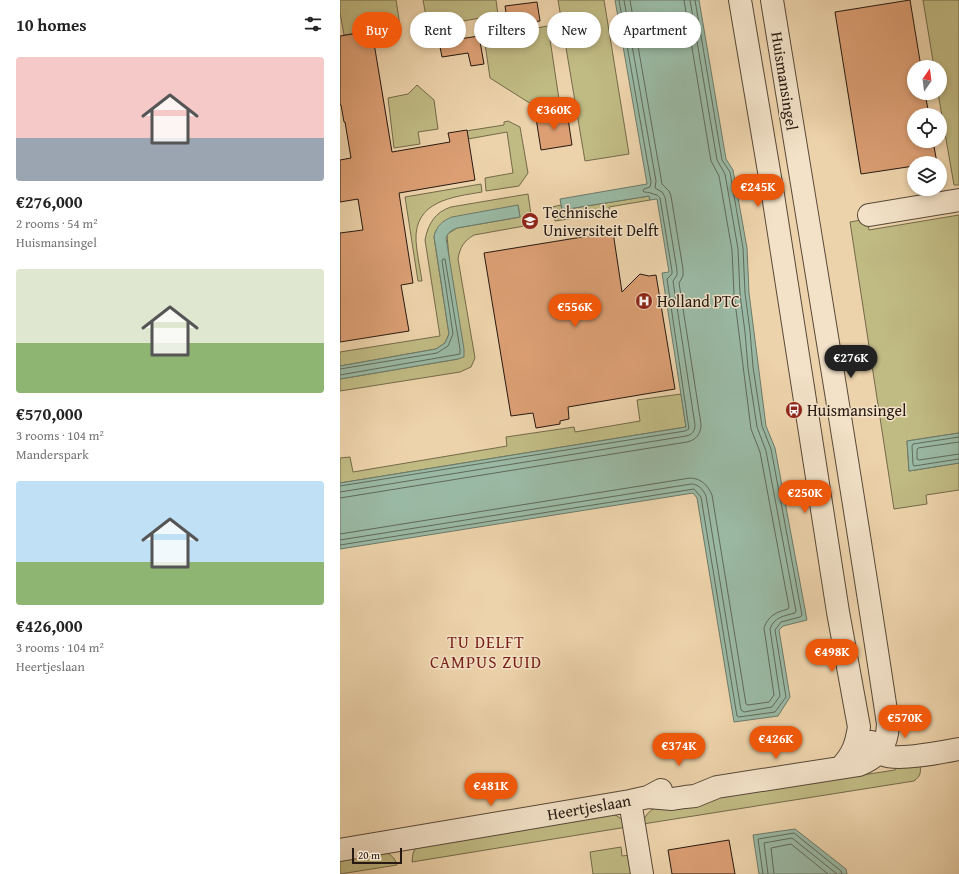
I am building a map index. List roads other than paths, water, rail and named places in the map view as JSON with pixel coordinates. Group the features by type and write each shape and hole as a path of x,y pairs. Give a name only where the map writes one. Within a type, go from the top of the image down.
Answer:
{"street":[{"name":"Huismansingel","path":"740,0 774,203 838,612 859,727"},
{"name":"Huismansingel","path":"772,0 853,491 886,716 887,733 880,753"},
{"path":"869,215 959,200"},
{"path":"859,727 880,753 890,757 923,755 959,749"},
{"path":"841,767 850,756 856,743 859,727"},
{"name":"Heertjeslaan","path":"340,850 639,799 672,799 695,796 717,787 859,765 880,753"},
{"path":"639,799 642,874"}],"water":[{"path":"615,0 699,0 726,159 733,170 747,248 749,293 766,426 775,448 807,620 783,626 779,630 790,697 778,716 734,722 697,498 693,493 340,549 340,483 686,427 662,273 669,272 657,199 650,200 649,196 562,210 560,199 647,184 623,48 701,48 701,12 617,12"},
{"path":"518,205 520,217 457,228 450,232 446,238 464,357 340,379 340,366 436,349 445,343 449,334 434,236 438,227 445,220 452,217"},
{"path":"959,433 959,463 909,471 907,441"},
{"path":"795,829 846,869 847,874 759,874 753,835"}],"place":[{"name":"Technische Universiteit Delft","path":"530,221"},
{"name":"Holland PTC","path":"644,301"},
{"name":"Huismansingel","path":"794,410"}],"district":[{"name":"TU DELFT CAMPUS ZUID","path":"486,652"}]}
